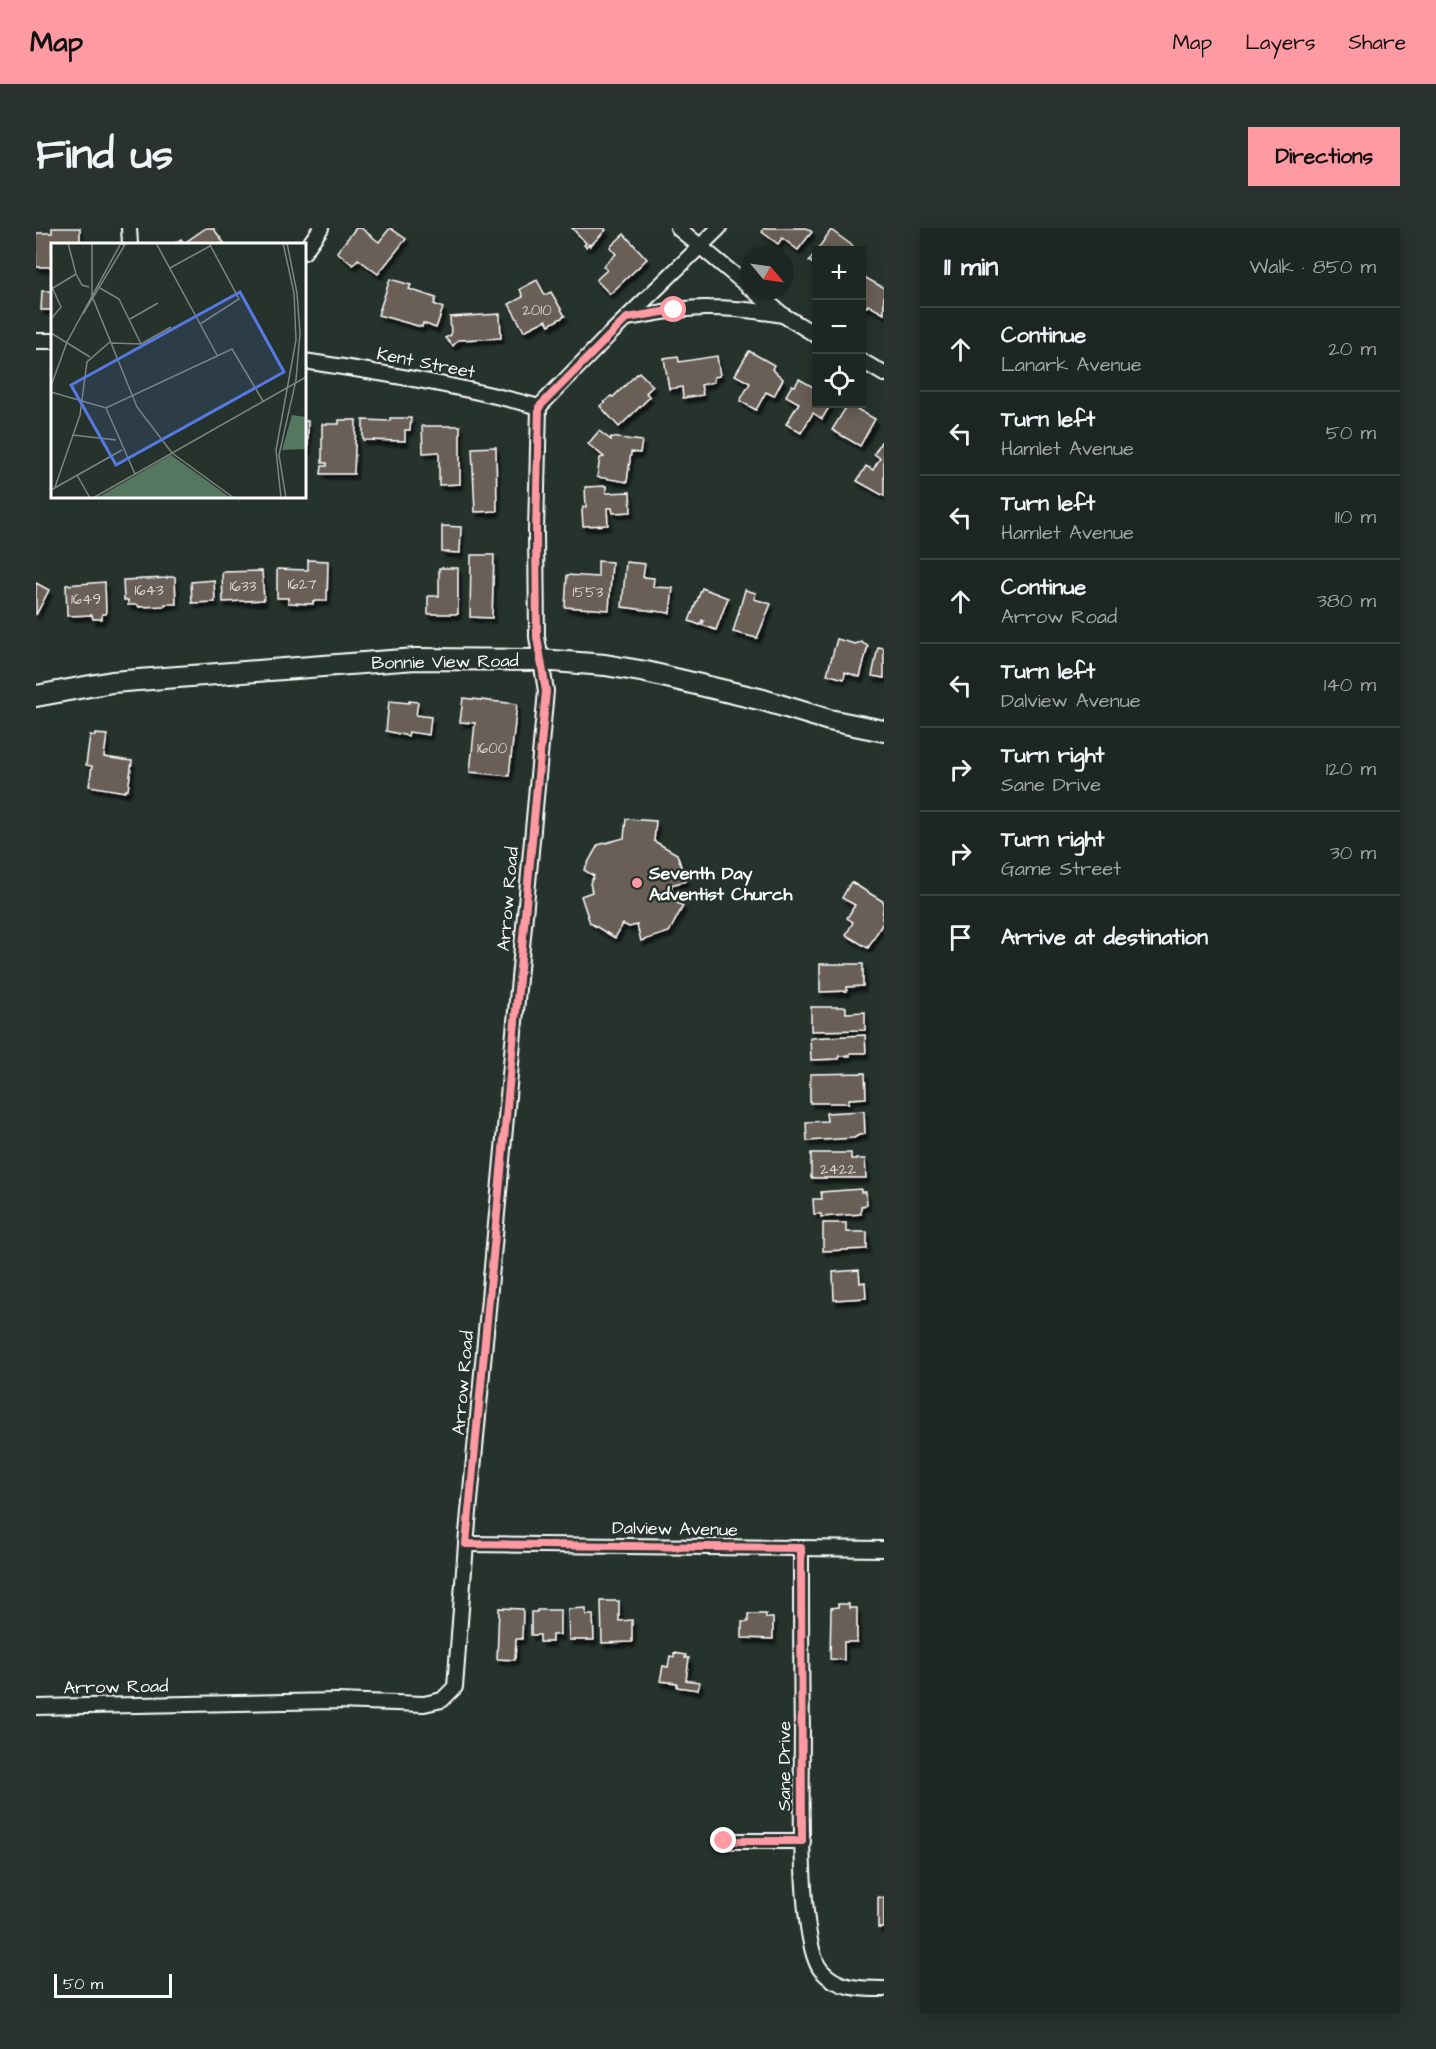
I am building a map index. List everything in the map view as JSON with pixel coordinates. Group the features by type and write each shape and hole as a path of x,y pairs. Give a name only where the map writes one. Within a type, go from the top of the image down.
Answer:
{"street":[{"path":"129,228 130,243"},
{"path":"306,249 321,228"},
{"path":"678,228 740,279"},
{"path":"539,407 719,228"},
{"path":"765,300 783,315 812,333"},
{"path":"627,318 674,310 708,308 783,315"},
{"name":"Kent Street","path":"306,361 374,371 497,395 539,407"},
{"path":"866,364 884,374"},
{"name":"Arrow Road","path":"36,1707 336,1701 424,1704 442,1700 456,1687 466,1544 546,691 537,637 536,531 539,407"},
{"name":"Bonnie View Road","path":"36,696 112,682 416,659 540,660 605,665 646,672 763,700 829,720 884,731"},
{"name":"Dalview Avenue","path":"466,1544 884,1549"},
{"name":"Sane Drive","path":"801,1548 802,1841 804,1893 813,1956 820,1969 842,1984 858,1989 884,1989"},
{"path":"724,1841 802,1841"}],"building":[{"path":"52,228 80,228 80,243 51,243 51,267 36,267 36,233 52,233"},
{"path":"206,228 213,228 224,243 184,243"},
{"path":"356,228 361,228 379,242 390,228 406,239 378,274 358,259 353,265 337,252"},
{"path":"572,228 604,228 606,230 590,246 589,244 586,247 584,245 586,243"},
{"path":"764,228 806,228 812,232 798,250 782,238 778,244 762,232"},
{"path":"831,230 853,246 820,246"},
{"path":"624,234 647,259 610,294 596,280 607,270 603,266 616,254 610,247"},
{"path":"866,278 884,288 884,314 868,305 867,307"},
{"path":"390,279 411,285 409,289 436,298 434,304 443,308 436,328 423,323 422,327 378,315"},
{"path":"537,280 545,295 551,292 565,316 549,325 546,320 524,331 509,304 523,297 520,289"},
{"path":"42,291 51,291 51,310 41,310"},
{"path":"500,314 501,338 458,340 453,346 445,338 451,335 450,317"},
{"path":"749,351 774,365 772,369 783,379 774,396 766,392 756,410 740,401 750,383 735,375"},
{"path":"678,356 679,362 717,356 720,376 714,377 714,382 701,385 703,395 683,398 682,387 669,389 664,358"},
{"path":"639,372 653,386 646,393 650,397 619,427 600,406"},
{"path":"799,379 812,386 812,408 829,408 822,419 813,413 801,433 786,424 799,403 786,396 792,385 795,386"},
{"path":"846,408 855,408 875,419 860,446 832,430"},
{"path":"390,418 411,418 410,430 405,430 405,441 363,440 363,420 390,421"},
{"path":"339,420 356,420 354,474 321,474 322,466 327,466 327,463 322,463 322,424 339,424"},
{"path":"306,421 308,421 308,450 306,450"},
{"path":"422,426 460,426 460,484 439,485 439,452 423,453"},
{"path":"599,431 611,440 611,437 642,441 640,453 631,452 627,482 597,477 600,458 604,457 588,444"},
{"path":"881,442 884,443 884,496 857,481 866,466 873,470 880,458 874,454"},
{"path":"496,447 497,511 475,512 472,448"},
{"path":"606,486 606,493 630,492 631,512 613,513 612,508 607,508 608,525 583,526 582,511 583,507 586,507 585,487"},
{"path":"442,526 461,527 460,553 442,552"},
{"path":"471,555 494,555 492,618 470,617"},
{"path":"308,560 328,561 327,601 313,601 313,604 288,603 288,598 277,598 277,569 308,570"},
{"path":"598,561 612,562 609,610 565,607 567,575 598,577"},
{"path":"626,562 645,564 643,577 654,578 653,587 673,588 670,613 622,607"},
{"path":"439,568 458,568 458,614 428,614 428,596 439,596"},
{"path":"262,571 264,600 223,602 222,572"},
{"path":"175,577 176,604 139,607 128,605 128,600 124,600 123,580"},
{"path":"214,580 215,602 192,603 191,582"},
{"path":"105,582 106,614 102,614 102,619 93,619 92,615 67,616 66,585"},
{"path":"36,583 49,590 36,615"},
{"path":"702,588 728,598 716,630 702,625 704,621 702,620 700,625 689,621"},
{"path":"745,590 756,593 754,599 771,604 757,638 733,632"},
{"path":"837,639 855,644 861,642 868,646 860,677 845,672 844,679 827,674"},
{"path":"878,647 884,648 884,678 872,676"},
{"path":"463,698 517,704 509,776 470,772 475,723 460,722"},
{"path":"389,701 418,702 416,715 431,717 429,735 409,732 408,736 386,731"},
{"path":"95,734 107,735 104,757 132,761 128,790 125,792 89,786 92,766 86,765 90,735 95,736"},
{"path":"626,819 656,821 654,841 677,854 686,881 671,885 673,892 670,899 683,906 669,932 641,941 637,925 629,927 623,924 615,938 590,923 581,896 592,892 590,883 594,876 584,870 598,845 624,838"},
{"path":"851,882 884,902 882,919 884,921 868,948 846,935 853,922 847,918 855,905 842,898"},
{"path":"820,964 863,964 863,986 847,987 847,991 820,992"},
{"path":"811,1007 846,1007 846,1013 865,1012 865,1030 811,1031"},
{"path":"865,1035 866,1053 850,1053 850,1056 839,1056 839,1059 811,1060 810,1038"},
{"path":"865,1073 866,1098 849,1099 849,1103 810,1103 810,1074"},
{"path":"864,1111 865,1134 854,1138 807,1141 806,1122 827,1121 826,1113"},
{"path":"811,1153 851,1153 851,1159 865,1159 866,1178 811,1178"},
{"path":"861,1189 861,1192 866,1192 867,1205 861,1206 861,1214 821,1217 821,1214 814,1214 813,1199 822,1199 821,1192"},
{"path":"823,1223 846,1223 846,1232 867,1232 867,1249 823,1251"},
{"path":"859,1270 860,1283 865,1282 866,1298 834,1300 833,1272"},
{"path":"601,1601 619,1601 619,1621 632,1620 632,1642 602,1643"},
{"path":"838,1604 849,1604 849,1608 857,1608 857,1642 844,1642 844,1660 830,1659 831,1608 838,1607"},
{"path":"499,1608 523,1609 522,1639 516,1639 515,1660 497,1659"},
{"path":"586,1608 586,1615 593,1615 594,1640 569,1640 568,1609"},
{"path":"537,1610 560,1610 560,1635 552,1635 552,1642 540,1642 540,1635 531,1635 531,1612 537,1612"},
{"path":"748,1614 766,1614 766,1618 773,1618 773,1639 742,1638 742,1622 748,1622"},
{"path":"674,1653 686,1655 685,1658 689,1658 686,1680 700,1682 698,1690 677,1687 677,1683 660,1681 663,1666 668,1667 670,1656 674,1657"},
{"path":"878,1897 884,1898 884,1928 878,1928"}],"place":[{"name":"Seventh Day Adventist Church","path":"637,883"}],"route":[{"path":"674,310 627,318 539,407 536,531 537,637 546,691 466,1544 801,1548 802,1841 724,1841"}]}
